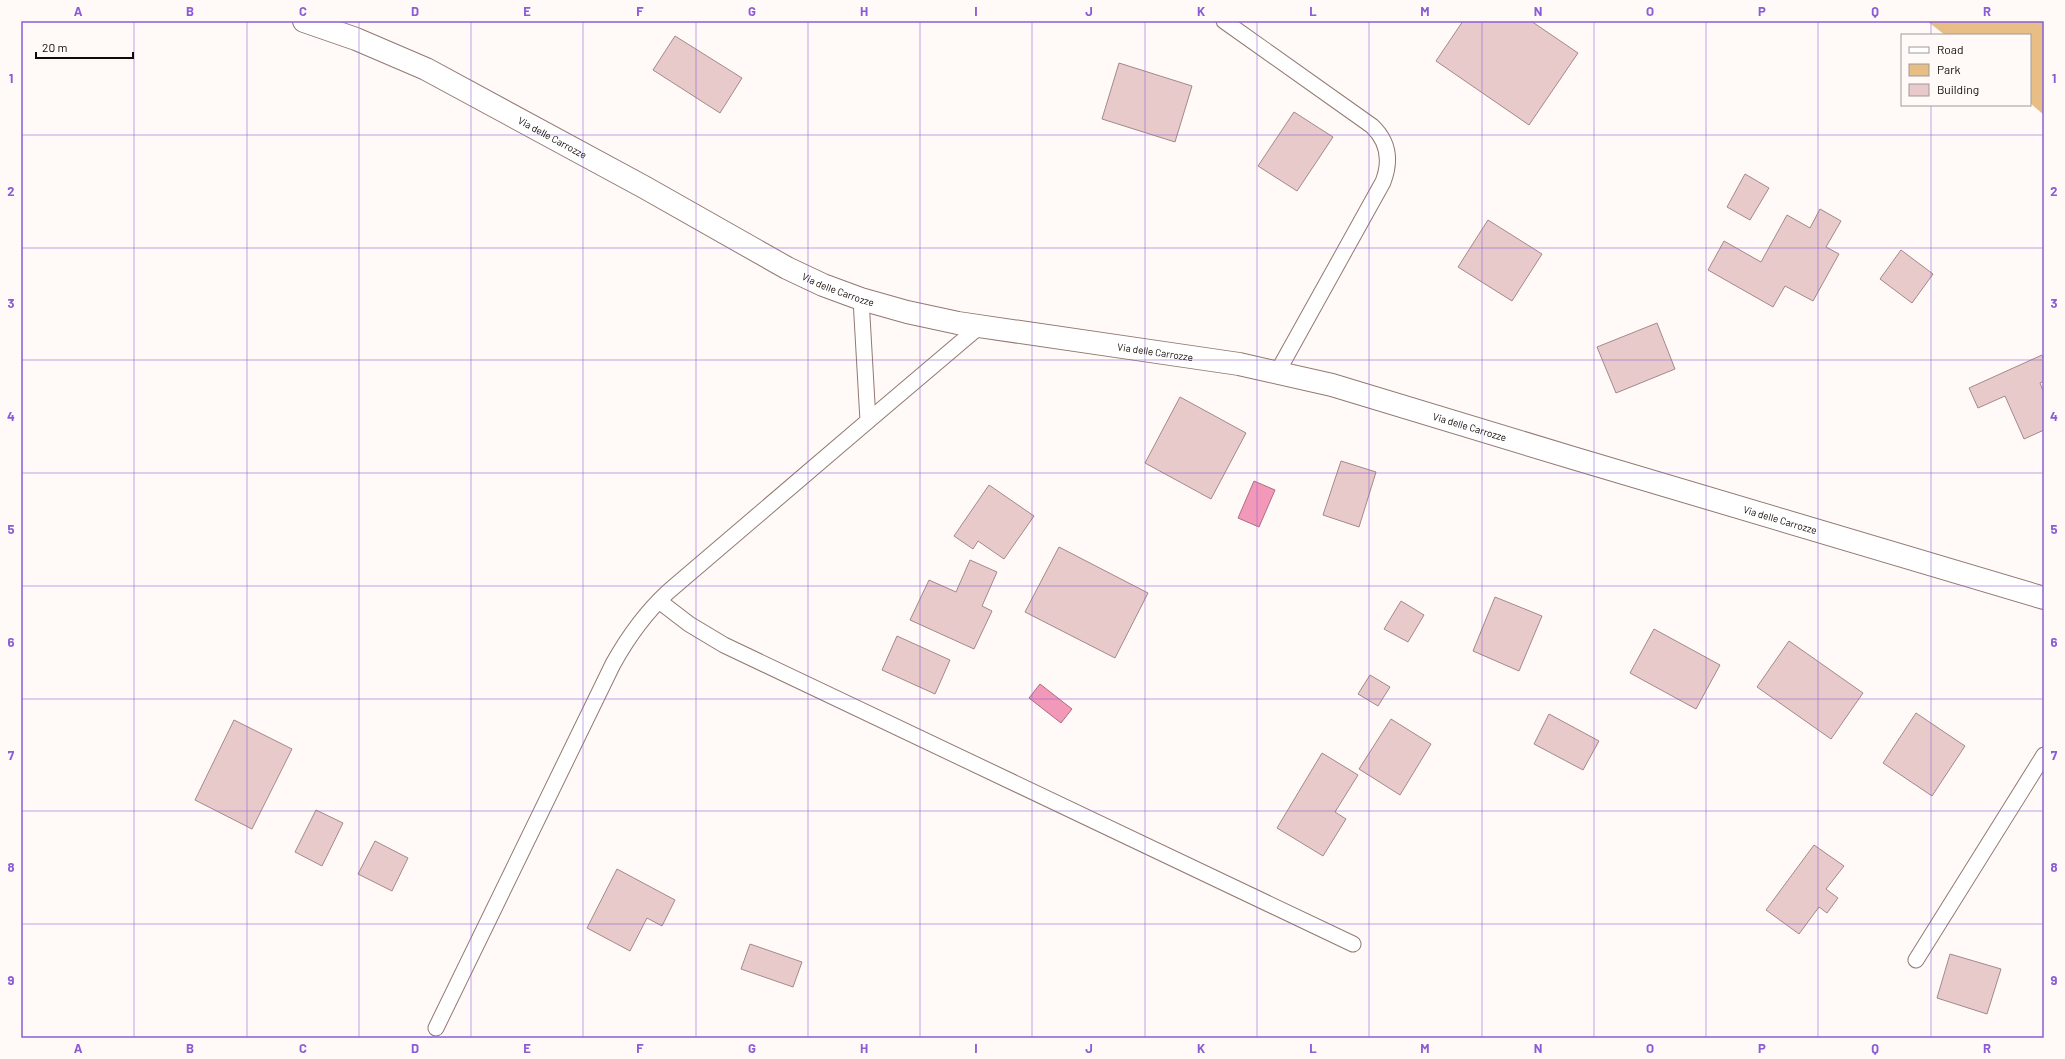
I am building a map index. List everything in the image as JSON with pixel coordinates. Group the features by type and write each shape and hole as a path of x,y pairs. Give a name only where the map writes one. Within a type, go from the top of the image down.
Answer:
{"street":[{"name":"Via delle Carrozze","path":"304,21 356,39 426,70 644,187 787,268 823,285 861,298 907,312 980,326 1085,343 1212,359 1278,371 1359,392 1573,458 2044,598"}],"lane":[{"path":"1224,21 1372,126 1384,142 1387,152 1388,162 1383,182 1278,371"},
{"path":"861,298 868,421"},
{"path":"436,1028 613,664 629,637 659,601 980,326"},
{"path":"659,601 689,624 724,645 1353,944"},
{"path":"1916,960 2044,755"}],"green space":[{"path":"1927,21 2044,21 2044,115 2031,104 2031,34 1944,34"}],"shaded area":[{"path":"1254,481 1275,490 1259,527 1238,518"},
{"path":"1040,684 1072,709 1061,723 1029,698"}],"building":[{"path":"1463,21 1531,21 1578,53 1529,125 1436,61"},
{"path":"675,36 742,78 720,113 653,70"},
{"path":"1119,63 1192,86 1175,142 1102,119"},
{"path":"1294,112 1333,137 1297,191 1258,166"},
{"path":"1745,174 1769,188 1750,220 1727,207"},
{"path":"1820,209 1841,221 1826,247 1839,254 1813,301 1785,286 1773,307 1708,270 1724,241 1761,262 1787,215 1810,228"},
{"path":"1488,220 1542,254 1512,301 1458,267"},
{"path":"1901,250 1933,274 1912,303 1880,279"},
{"path":"1657,323 1675,369 1616,393 1597,347"},
{"path":"2042,355 2044,360 2044,381 2040,383 2044,393 2044,430 2024,439 2005,396 1978,408 1969,388"},
{"path":"1180,397 1246,433 1211,499 1145,463"},
{"path":"1341,461 1376,472 1359,527 1323,515"},
{"path":"989,485 1034,516 1004,559 978,541 973,549 954,536"},
{"path":"1059,547 1148,593 1115,658 1025,612"},
{"path":"970,560 997,572 982,606 992,611 974,649 910,620 929,580 956,592"},
{"path":"1495,597 1542,616 1519,671 1473,651"},
{"path":"1401,601 1424,615 1408,642 1384,629"},
{"path":"1654,629 1720,665 1696,709 1630,673"},
{"path":"897,636 950,660 935,694 882,670"},
{"path":"1789,641 1863,693 1831,739 1757,687"},
{"path":"1370,675 1390,687 1378,706 1358,694"},
{"path":"1916,713 1965,746 1932,796 1883,763"},
{"path":"1549,714 1599,741 1583,770 1534,744"},
{"path":"1391,719 1431,744 1400,795 1359,769"},
{"path":"234,720 292,749 252,829 195,800"},
{"path":"1322,753 1358,775 1335,812 1346,819 1323,856 1277,828"},
{"path":"316,810 343,823 322,866 295,852"},
{"path":"375,841 408,858 392,891 358,874"},
{"path":"1814,845 1844,866 1826,889 1838,898 1827,913 1819,907 1799,934 1766,910"},
{"path":"617,869 675,900 662,926 647,918 630,951 587,928"},
{"path":"750,944 802,962 793,987 741,969"},
{"path":"1950,954 2001,969 1987,1014 1937,998"}]}
